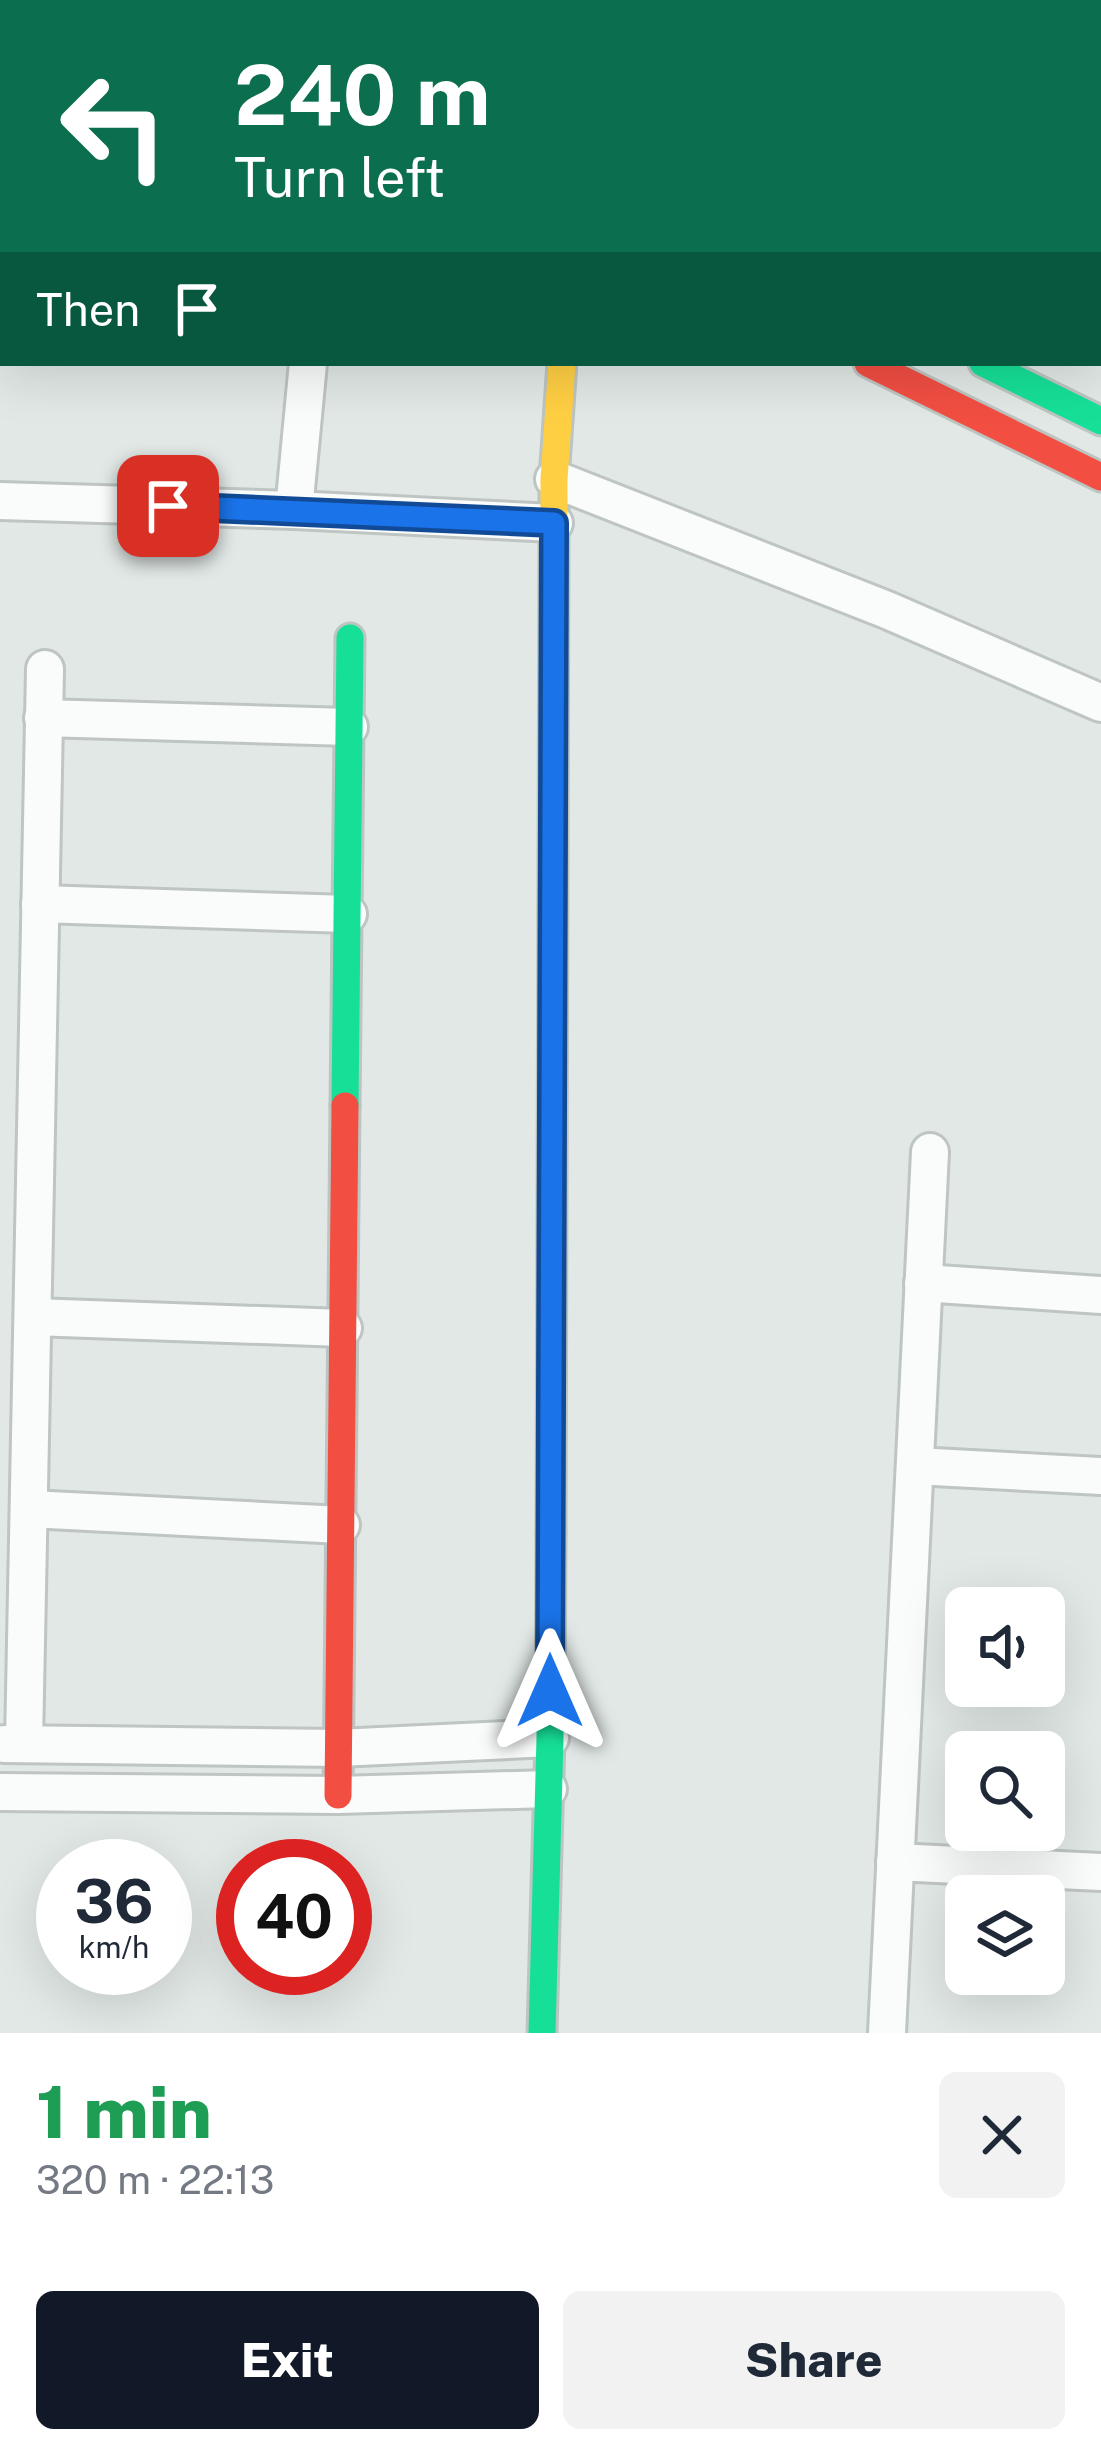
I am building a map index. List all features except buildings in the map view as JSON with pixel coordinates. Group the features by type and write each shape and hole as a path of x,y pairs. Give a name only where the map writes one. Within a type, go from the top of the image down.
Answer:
{"street":[{"path":"294,511 308,366"},
{"path":"542,2033 550,1738 554,479 562,366"},
{"path":"874,366 1101,477"},
{"path":"988,366 1101,421"},
{"path":"554,479 887,610 1101,703"},
{"path":"0,501 554,523"},
{"path":"338,1795 350,638"},
{"path":"44,669 30,1509 12,1744 338,1748 550,1738"},
{"path":"44,718 349,727"},
{"path":"40,904 348,914"},
{"path":"887,2033 930,1152"},
{"path":"923,1283 1101,1295"},
{"path":"33,1317 343,1328"},
{"path":"915,1466 1101,1476"},
{"path":"30,1509 341,1526"},
{"path":"0,1792 338,1795 548,1789"},
{"path":"895,1862 1101,1872"}],"traffic: fast":[{"path":"989,366 1101,421"},
{"path":"345,1106 350,638"},
{"path":"542,2033 551,1533"}],"traffic: slow":[{"path":"554,526 562,366"}],"traffic: jam":[{"path":"874,366 1101,477"},
{"path":"551,1533 554,526"},
{"path":"338,1795 345,1106"}],"route":[{"path":"168,506 554,523 550,1691"}]}
